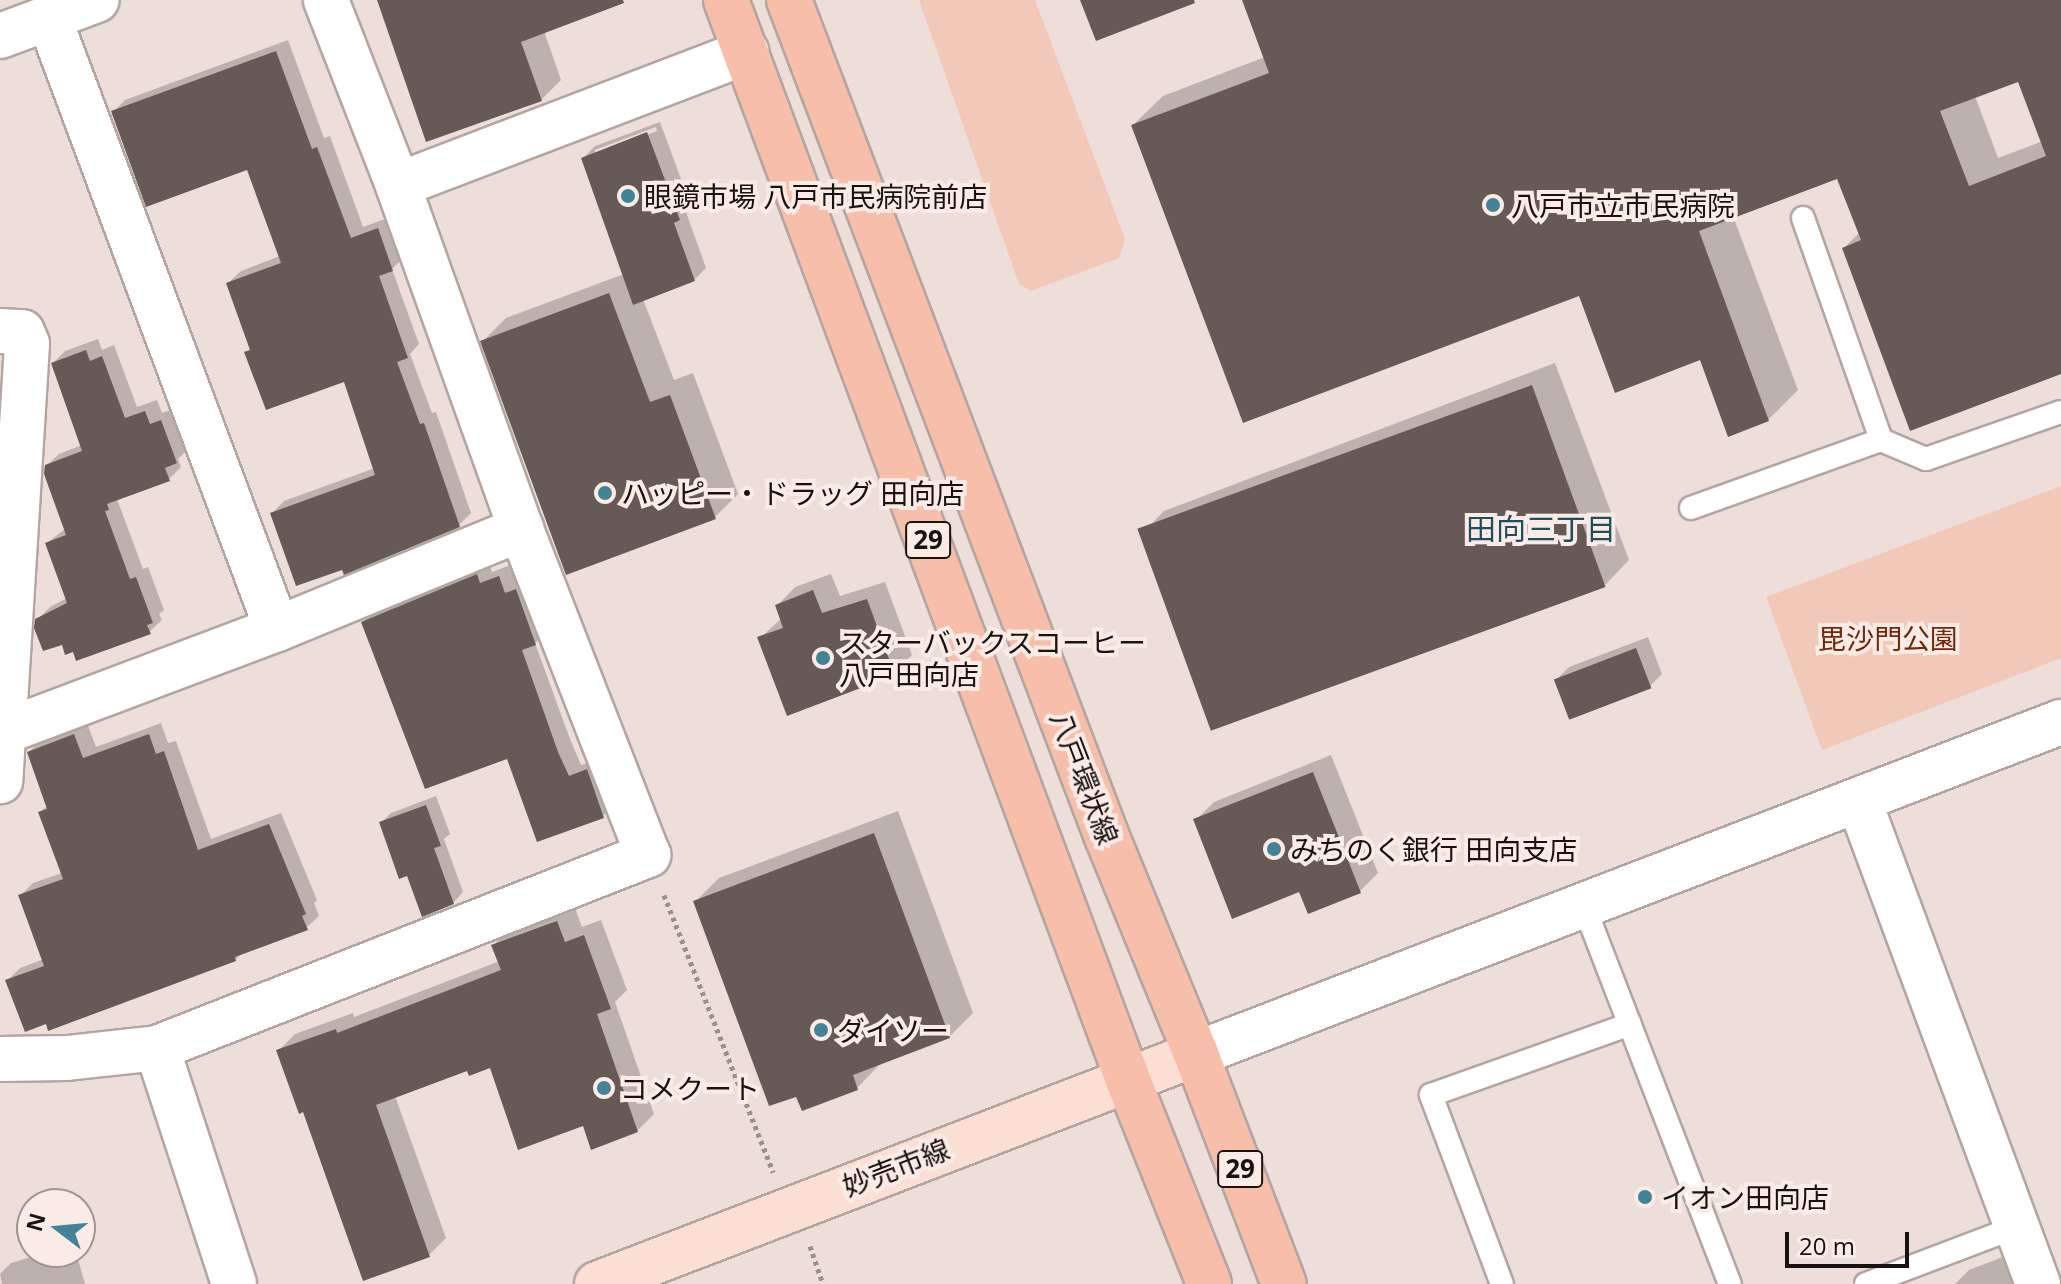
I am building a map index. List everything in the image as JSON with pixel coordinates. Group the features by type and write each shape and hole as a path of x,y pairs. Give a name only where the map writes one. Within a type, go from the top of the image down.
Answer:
{"main road":[{"name":"29","path":"726,0 1128,1080 1209,1284"},
{"name":"八戸環状線","path":"789,0 1107,837 1196,1054 1284,1284"},
{"name":"妙売市線","path":"597,1284 1196,1054"}],"street":[{"path":"0,36 97,0"},
{"path":"0,1059 67,1058 157,1048 648,855 521,529 398,185 326,0"},
{"path":"49,18 277,629"},
{"path":"398,185 746,52"},
{"path":"0,331 22,332 27,344 0,781"},
{"path":"3,732 277,629 521,529"},
{"path":"1196,1054 2061,722"},
{"path":"1859,801 2038,1284"},
{"path":"157,1048 234,1284"}],"lane":[{"path":"1803,218 1881,440"},
{"path":"1691,508 1881,440 1926,459 2061,412"},
{"path":"1584,906 1730,1284"},
{"path":"1502,1284 1431,1095 1630,1024"},
{"path":"1866,1284 2016,1227"}],"path":[{"path":"648,855 774,1173"},
{"path":"809,1245 823,1284"}],"green space":[{"path":"919,0 1035,0 1125,239 1119,258 1031,291 1019,284"},
{"name":"毘沙門公園","path":"2061,486 2061,658 1822,750 1766,597"}],"building":[{"path":"377,0 623,0 624,3 521,42 542,101 426,142"},
{"path":"1080,0 1194,0 1195,3 1096,41"},
{"name":"八戸市立市民病院","path":"1242,0 2061,0 2061,374 1910,431 1842,248 1861,240 1837,179 1699,231 1769,421 1728,437 1700,360 1615,393 1579,296 1243,423 1131,125 1269,73","holes":["2018,82 2046,156 1969,186 1940,111"]},
{"path":"276,51 312,149 317,147 351,238 378,228 393,271 379,276 408,358 397,362 420,424 424,423 460,527 344,575 342,570 296,586 270,513 375,475 344,382 266,410 244,352 250,350 226,283 281,263 247,170 146,207 111,111"},
{"path":"647,132 680,220 674,223 695,281 633,305 581,158"},
{"path":"609,293 650,402 670,395 716,519 566,575 480,341"},
{"path":"86,350 90,361 102,356 125,418 145,411 150,424 161,420 177,463 165,468 170,481 107,504 109,510 105,511 130,579 136,577 153,623 147,625 151,634 76,661 73,652 65,655 62,645 43,651 34,628 35,619 67,603 45,543 66,535 44,474 45,465 82,451 51,363"},
{"path":"1532,385 1606,587 1211,731 1137,529"},
{"path":"477,574 480,583 499,576 505,593 516,589 536,645 522,650 558,752 569,776 587,769 604,818 537,842 507,759 425,789 361,622"},
{"path":"813,590 822,613 867,599 895,675 787,716 757,637 783,628 775,605"},
{"path":"1636,648 1651,688 1569,720 1554,680"},
{"path":"74,734 83,758 149,734 156,754 164,751 198,850 269,824 306,914 302,916 308,930 235,957 236,961 48,1031 46,1024 25,1032 5,980 44,966 18,895 63,879 38,812 47,809 27,752"},
{"path":"1313,772 1361,893 1308,914 1299,892 1232,919 1193,819"},
{"path":"426,805 441,846 434,848 454,904 422,917 407,876 399,879 379,822"},
{"path":"874,833 950,1038 853,1075 858,1090 802,1111 796,1097 769,1106 693,901"},
{"path":"557,921 565,942 584,935 611,1009 597,1014 638,1132 591,1150 583,1126 518,1150 490,1068 469,1076 467,1071 376,1105 430,1257 363,1281 303,1112 299,1114 276,1050 336,1029 337,1033 501,970 491,945"}],"place":[{"name":"眼鏡市場 八戸市民病院前店","path":"628,196"},
{"name":"八戸市立市民病院","path":"1493,205"},
{"name":"ハッピー・ドラッグ 田向店","path":"605,493"},
{"name":"スターバックスコーヒー 八戸田向店","path":"823,658"},
{"name":"みちのく銀行 田向支店","path":"1274,849"},
{"name":"ダイソー","path":"821,1030"},
{"name":"コメクート","path":"604,1088"},
{"name":"イオン田向店","path":"1645,1197"}],"district":[{"name":"田向三丁目","path":"1541,529"}]}
